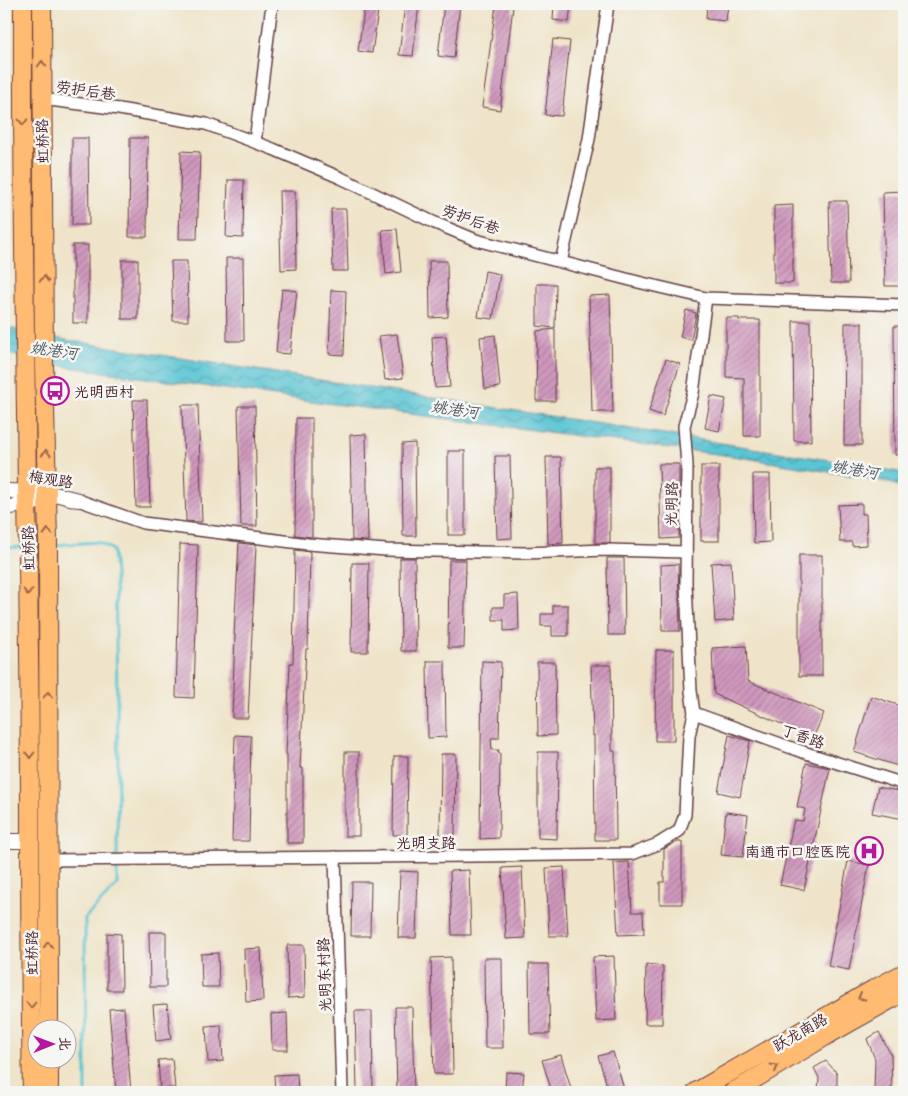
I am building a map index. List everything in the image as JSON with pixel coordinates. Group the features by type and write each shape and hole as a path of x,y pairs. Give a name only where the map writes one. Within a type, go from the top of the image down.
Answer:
{"main road":[{"name":"虹桥路","path":"23,4 32,1092"},
{"name":"虹桥路","path":"42,4 44,364 47,497 49,1018"},
{"name":"跃龙南路","path":"696,1092 874,989 904,974"},
{"name":"跃龙南路","path":"733,1092 904,992"},
{"path":"49,1068 49,1092"}],"street":[{"path":"255,142 272,4"},
{"path":"562,262 589,139 608,4"},
{"name":"劳护后巷","path":"42,99 206,124 341,178 476,240 706,298 904,306"},
{"name":"光明路","path":"694,713 691,691 686,552 684,426 693,394 706,298"},
{"name":"梅观路","path":"4,491 26,498 47,497 78,500"},
{"name":"梅观路","path":"4,508 26,498"},
{"path":"78,500 143,523 308,544 386,550 524,553 606,550 686,552"},
{"name":"光明支路","path":"48,860 632,854 658,844 680,831 684,815 689,736 694,713"},
{"name":"丁香路","path":"694,713 803,752 904,784"},
{"path":"4,841 30,841"},
{"name":"光明东村路","path":"335,857 342,1092"}],"water":[{"name":"姚港河","path":"4,327 66,340 848,463 904,473 904,487 878,480 739,457 68,367 4,353"}],"building":[{"path":"365,4 379,4 372,53 358,51"},
{"path":"405,4 419,4 413,56 399,55"},
{"path":"444,4 460,4 454,58 438,56"},
{"path":"554,4 571,4 569,22 553,20"},
{"path":"707,4 728,4 726,21 706,19"},
{"path":"496,5 513,7 500,110 482,107"},
{"path":"553,39 570,41 562,116 545,115"},
{"path":"72,138 88,138 89,225 72,225"},
{"path":"130,138 148,138 147,237 129,237"},
{"path":"181,151 200,152 197,239 179,239"},
{"path":"228,180 244,180 243,238 226,237"},
{"path":"279,191 295,191 296,269 281,270"},
{"path":"903,191 904,286 885,286 883,192"},
{"path":"829,201 847,201 849,283 831,283"},
{"path":"793,205 793,283 774,283 774,206"},
{"path":"331,209 346,209 348,271 333,271"},
{"path":"397,229 401,272 386,274 382,230"},
{"path":"73,245 88,245 88,323 73,323"},
{"path":"226,258 243,258 244,341 227,341"},
{"path":"122,260 138,260 138,319 122,319"},
{"path":"171,261 187,261 188,321 173,321"},
{"path":"429,261 447,261 448,317 430,318"},
{"path":"485,271 500,274 493,319 478,317"},
{"path":"537,284 556,284 555,328 537,326"},
{"path":"282,289 297,291 290,354 276,353"},
{"path":"331,290 346,291 344,355 329,354"},
{"path":"610,295 613,412 592,412 589,296"},
{"path":"686,310 696,313 691,340 680,337"},
{"path":"726,318 760,320 760,436 744,436 744,378 726,377"},
{"path":"793,321 810,321 811,441 794,441"},
{"path":"845,323 862,323 862,445 844,445"},
{"path":"894,326 904,326 904,455 895,455"},
{"path":"555,329 555,401 536,401 537,331"},
{"path":"397,334 403,378 385,380 379,336"},
{"path":"495,335 500,387 485,389 480,337"},
{"path":"446,336 450,387 435,388 432,337"},
{"path":"666,359 680,364 663,416 649,411"},
{"path":"711,396 726,399 719,431 705,428"},
{"path":"133,400 147,400 150,507 136,507"},
{"path":"182,405 198,405 202,522 186,521"},
{"path":"238,406 255,406 257,526 241,526"},
{"path":"296,418 312,418 312,537 295,535"},
{"path":"366,434 368,541 352,540 350,435"},
{"path":"415,443 416,536 403,536 402,444"},
{"path":"448,451 465,451 465,535 448,535"},
{"path":"495,456 510,456 512,538 497,539"},
{"path":"546,457 561,457 563,543 548,544"},
{"path":"659,464 679,464 679,538 661,539"},
{"path":"701,466 719,466 719,541 701,541"},
{"path":"595,467 610,467 610,543 595,543"},
{"path":"753,474 770,474 771,542 754,543"},
{"path":"862,504 862,514 866,514 867,545 852,546 852,542 840,542 838,505"},
{"path":"239,543 256,545 248,718 232,718"},
{"path":"180,544 198,545 194,698 176,697"},
{"path":"295,550 310,552 308,649 306,649 300,768 303,768 303,843 287,843 286,754 290,663 293,663"},
{"path":"799,555 822,555 822,676 799,676"},
{"path":"400,558 415,558 416,651 401,651"},
{"path":"607,558 624,558 625,635 608,635"},
{"path":"449,560 466,560 464,648 448,648"},
{"path":"731,562 734,620 715,622 711,563"},
{"path":"352,563 369,563 368,652 351,652"},
{"path":"678,564 680,631 662,631 661,565"},
{"path":"518,594 519,630 504,631 504,620 493,620 493,607 504,607 504,595"},
{"path":"553,605 568,605 568,636 552,636 552,626 541,626 541,614 553,614"},
{"path":"746,646 748,681 824,713 813,738 714,694 712,648"},
{"path":"656,650 674,650 674,741 655,741"},
{"path":"427,661 445,661 446,737 428,738"},
{"path":"482,661 501,662 499,738 491,738 492,750 499,750 498,753 500,753 499,838 480,839"},
{"path":"537,662 555,662 556,735 538,736"},
{"path":"591,665 611,665 612,751 615,751 616,840 595,840"},
{"path":"871,696 904,707 904,768 854,752"},
{"path":"235,735 251,736 249,841 232,841"},
{"path":"729,735 750,741 740,797 718,792"},
{"path":"345,752 359,752 359,836 345,836"},
{"path":"538,752 558,752 557,839 538,838"},
{"path":"441,754 456,754 455,835 440,835"},
{"path":"394,756 408,756 407,835 393,835"},
{"path":"806,763 830,768 804,890 780,885 794,820 803,821 805,809 797,807"},
{"path":"878,787 904,792 904,819 872,813"},
{"path":"726,812 748,815 743,857 721,855"},
{"path":"676,842 682,842 682,904 660,904 660,882 664,882 664,849"},
{"path":"848,861 869,865 849,970 828,966"},
{"path":"629,862 632,912 643,912 644,934 618,935 614,863"},
{"path":"522,867 525,938 506,939 502,868"},
{"path":"564,867 568,936 549,936 546,868"},
{"path":"469,870 471,935 452,935 450,871"},
{"path":"400,871 418,872 416,938 398,938"},
{"path":"352,882 371,882 370,936 351,936"},
{"path":"149,932 166,932 166,987 150,987"},
{"path":"107,933 121,934 122,990 107,990"},
{"path":"287,945 304,945 305,997 288,998"},
{"path":"261,948 263,1001 246,1002 244,949"},
{"path":"218,953 219,987 202,987 201,954"},
{"path":"614,956 616,1020 596,1021 593,957"},
{"path":"451,957 453,1074 434,1074 431,958"},
{"path":"484,958 502,958 503,1048 485,1048"},
{"path":"529,964 548,964 550,1034 530,1034"},
{"path":"646,965 663,966 662,1024 645,1024"},
{"path":"167,1004 171,1039 156,1041 153,1005"},
{"path":"395,1007 412,1007 414,1092 397,1092"},
{"path":"124,1008 131,1092 116,1092 109,1009"},
{"path":"355,1011 372,1011 373,1090 357,1091"},
{"path":"287,1013 288,1050 272,1050 271,1014"},
{"path":"221,1025 223,1061 208,1062 206,1026"},
{"path":"879,1032 891,1055 892,1092 874,1091 875,1059 867,1039"},
{"path":"613,1052 625,1092 609,1092 598,1056"},
{"path":"561,1055 572,1092 552,1092 542,1060"},
{"path":"172,1059 175,1088 160,1089 158,1060"},
{"path":"826,1061 837,1073 837,1091 818,1091 819,1078 814,1068"},
{"path":"506,1072 524,1073 522,1092 505,1092"},
{"path":"297,1074 298,1092 275,1092 274,1075"}],"waterway":[{"path":"53,545 99,542 113,550 118,759 117,857"},
{"path":"4,548 22,547"},
{"path":"86,1092 85,918 117,885 117,863"}],"place":[{"name":"光明西村","path":"55,391"},
{"name":"南通市口腔医院","path":"869,851"}]}
